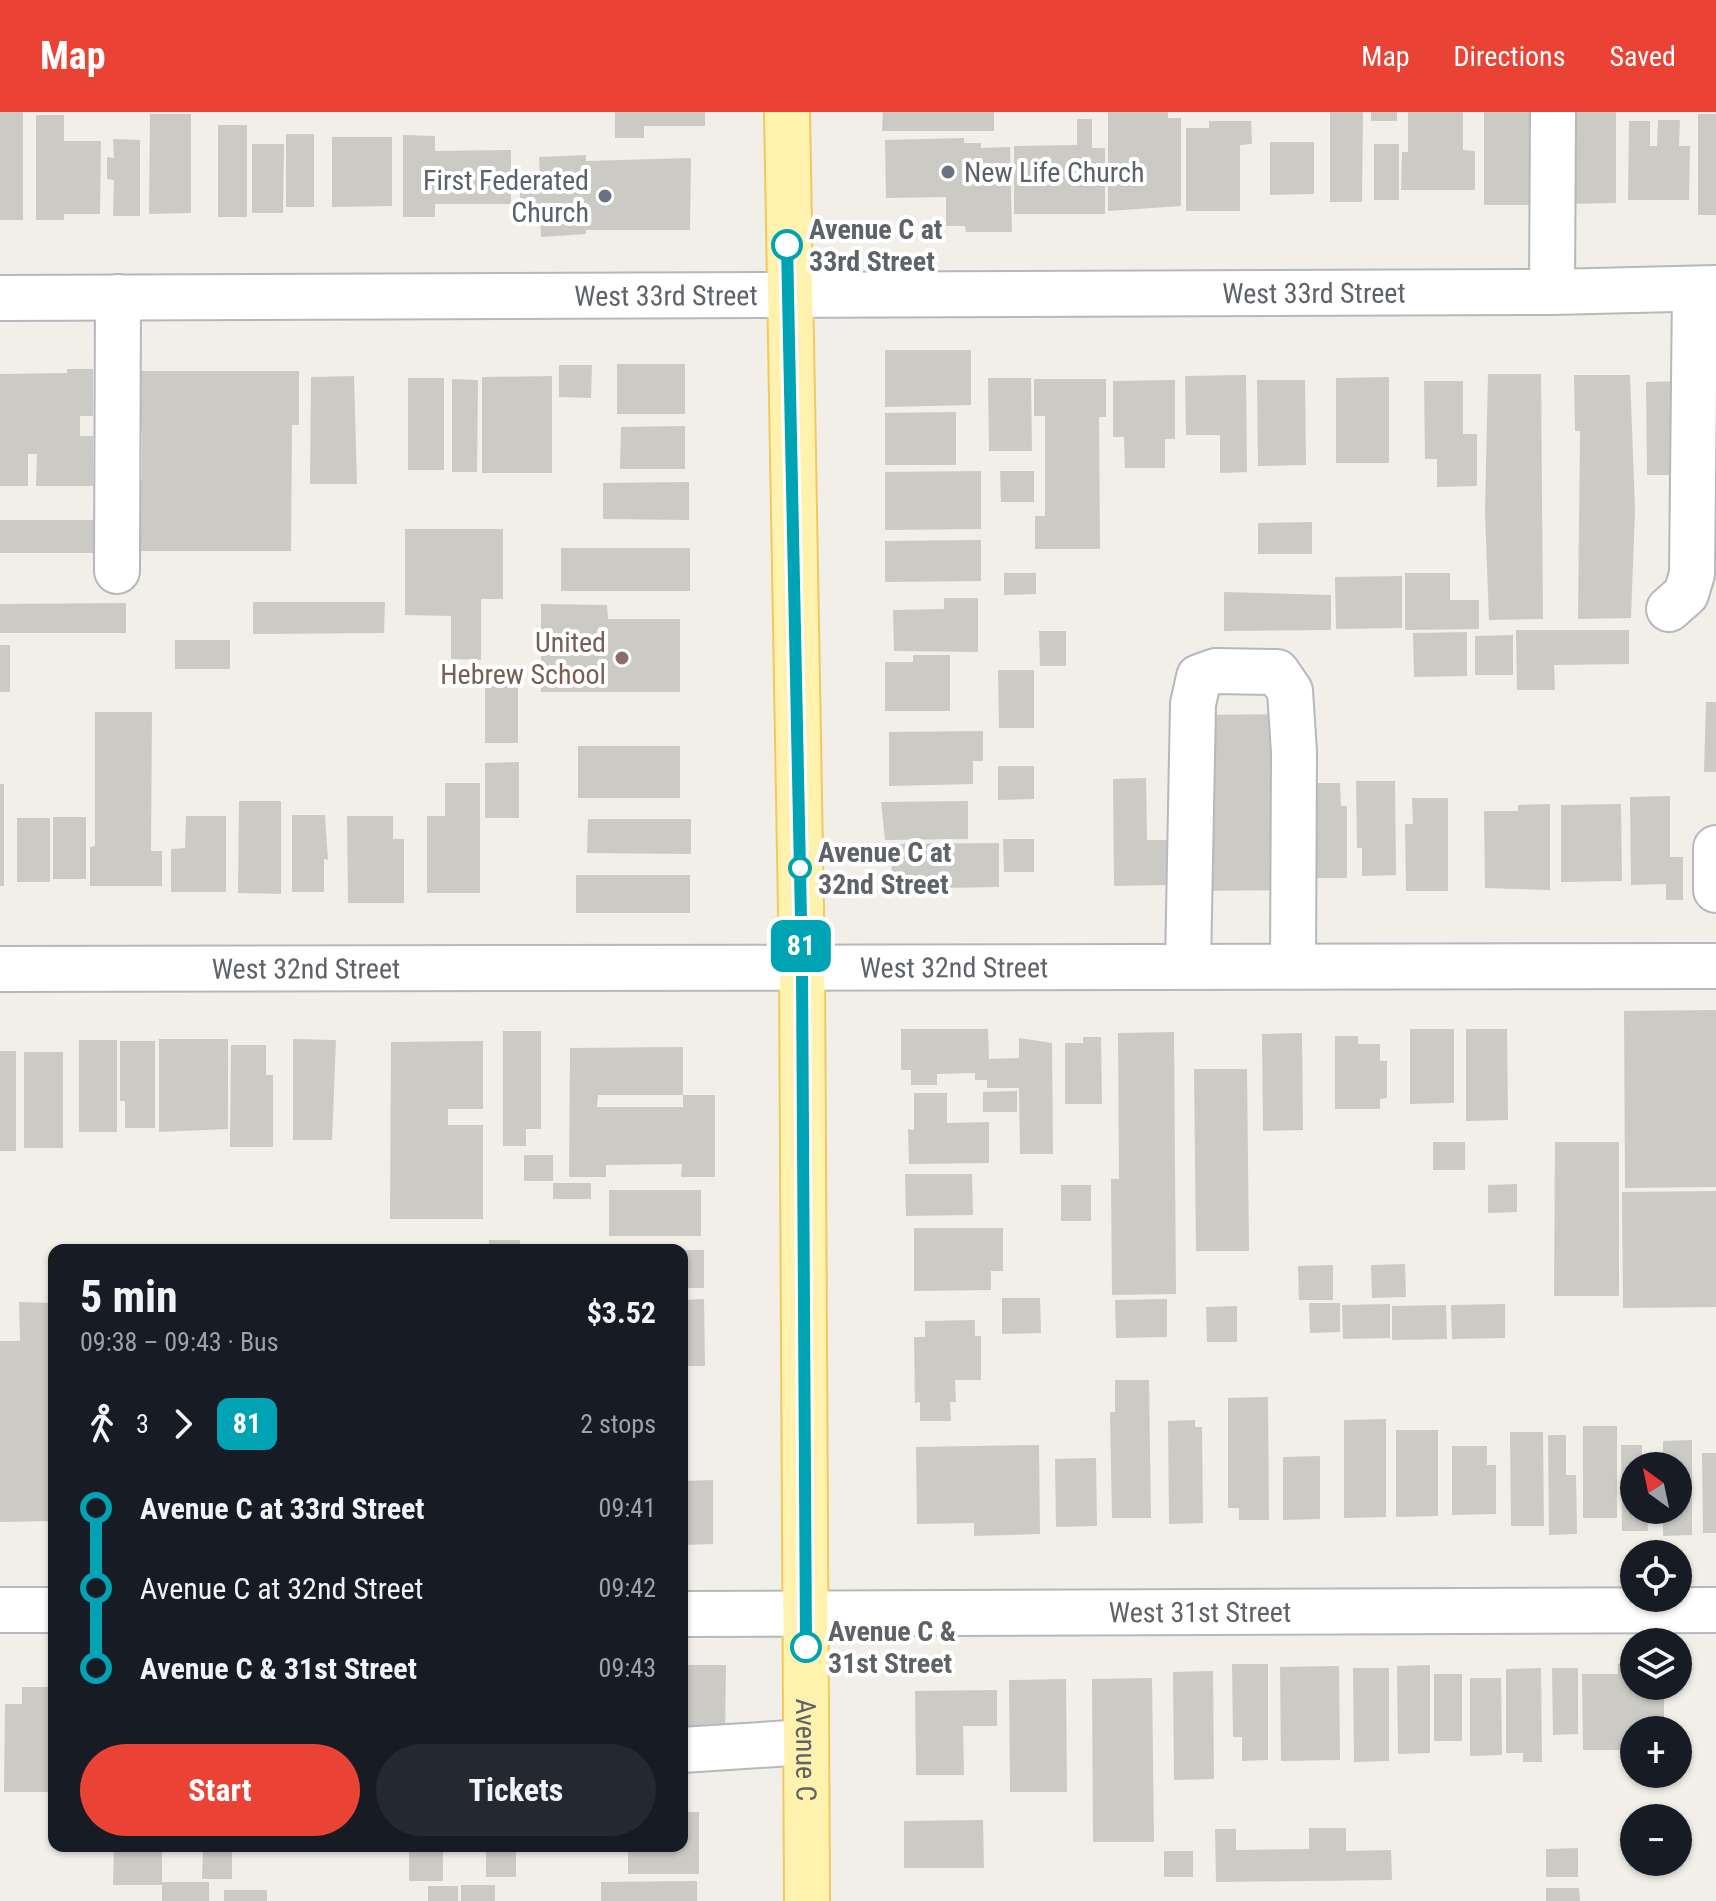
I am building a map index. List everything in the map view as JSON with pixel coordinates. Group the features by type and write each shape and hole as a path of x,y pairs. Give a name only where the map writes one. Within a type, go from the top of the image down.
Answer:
{"main road":[{"name":"Avenue C","path":"787,112 802,967 807,1901"}],"street":[{"path":"1552,292 1553,112"},
{"name":"West 33rd Street","path":"0,298 1552,292 1705,288"},
{"path":"1669,609 1686,594 1692,574 1705,288"},
{"path":"117,571 118,297"},
{"path":"1188,966 1193,704 1199,677 1216,671 1277,672 1290,691 1296,888 1293,966"},
{"name":"West 32nd Street","path":"0,969 1293,966 1715,956"},
{"path":"0,1610 48,1610"},
{"name":"West 31st Street","path":"688,1614 1716,1610"},
{"path":"688,1750 806,1742"}],"building":[{"path":"0,112 23,112 23,220 0,220"},
{"path":"615,112 705,112 705,126 644,126 644,138 615,138"},
{"path":"883,112 994,112 994,131 882,131"},
{"path":"1108,112 1168,112 1168,118 1181,118 1181,206 1108,211"},
{"path":"1330,112 1363,112 1362,202 1330,202"},
{"path":"1371,112 1397,112 1397,121 1371,121"},
{"path":"1408,112 1463,112 1463,150 1475,151 1475,190 1401,190 1402,152 1408,152"},
{"path":"1484,112 1535,112 1534,205 1484,205"},
{"path":"1565,112 1616,112 1616,203 1565,204"},
{"path":"150,114 191,114 191,213 149,214"},
{"path":"1698,114 1716,114 1716,215 1698,215"},
{"path":"36,115 64,115 64,141 101,141 100,214 64,214 64,220 36,220"},
{"path":"1077,119 1092,119 1092,148 1105,148 1105,214 1014,214 1014,146 1077,145"},
{"path":"1658,120 1680,120 1679,146 1690,146 1689,200 1628,200 1629,121 1650,121 1650,146 1657,146"},
{"path":"1209,121 1251,121 1252,144 1240,145 1240,211 1186,211 1186,128 1209,128"},
{"path":"218,125 247,125 247,217 218,217"},
{"path":"286,134 314,134 314,207 286,207"},
{"path":"403,135 435,136 435,151 511,150 511,204 435,204 435,217 403,217"},
{"path":"332,137 392,137 392,206 332,207"},
{"name":"New Life Church","path":"964,138 964,143 981,143 981,148 1010,147 1012,232 966,232 965,226 946,226 946,197 886,198 885,140"},
{"path":"113,139 140,140 140,216 113,216 114,180 107,179 107,157 114,158"},
{"path":"1270,142 1314,142 1314,194 1270,195"},
{"path":"252,144 284,144 283,213 252,213"},
{"path":"1374,144 1399,144 1399,200 1374,200"},
{"name":"First Federated Church","path":"586,155 586,161 691,158 690,230 586,230 586,234 541,237 540,215 530,215 520,205 520,188 531,178 540,177 539,157"},
{"path":"885,350 971,350 971,405 885,407"},
{"path":"617,364 685,364 685,414 617,414"},
{"path":"559,365 592,365 591,398 559,397"},
{"path":"67,369 93,369 93,416 80,416 80,436 93,436 93,486 36,486 37,454 28,454 28,486 0,486 0,374 67,373"},
{"path":"135,371 299,371 299,425 292,425 291,551 135,551 135,481 142,481 142,431 135,430"},
{"path":"1488,374 1541,374 1543,619 1489,620 1485,512"},
{"path":"1246,375 1247,472 1220,473 1220,435 1186,435 1185,376"},
{"path":"1574,375 1630,375 1635,510 1631,618 1578,619 1580,431 1575,431"},
{"path":"354,376 357,484 310,484 311,377"},
{"path":"552,376 552,473 482,473 482,377"},
{"path":"1389,377 1389,463 1336,463 1336,378"},
{"path":"408,378 444,378 444,470 408,470"},
{"path":"988,378 1031,378 1032,451 989,451"},
{"path":"452,379 478,380 477,472 452,472"},
{"path":"1034,379 1106,379 1106,417 1099,417 1100,549 1035,549 1035,516 1045,516 1045,416 1034,416"},
{"path":"1175,380 1175,439 1165,439 1165,468 1125,468 1124,437 1113,437 1113,381"},
{"path":"1257,380 1305,380 1306,465 1258,466"},
{"path":"1424,381 1463,381 1463,434 1477,434 1477,486 1437,487 1437,459 1425,459"},
{"path":"1686,381 1687,475 1647,475 1646,382"},
{"path":"956,412 956,465 885,465 885,413"},
{"path":"685,426 685,469 620,469 621,427"},
{"path":"981,471 981,529 885,530 885,472"},
{"path":"1000,471 1034,471 1034,502 1001,502"},
{"path":"689,482 689,520 603,519 603,483"},
{"path":"0,520 108,520 108,553 0,553"},
{"path":"1312,522 1312,554 1258,554 1258,523"},
{"path":"405,529 503,529 503,599 481,599 481,660 451,659 451,616 405,615"},
{"path":"981,540 981,581 885,582 885,541"},
{"path":"561,548 690,548 690,591 561,591"},
{"path":"1004,573 1036,573 1036,594 1004,595"},
{"path":"1405,573 1450,573 1450,600 1479,600 1479,629 1405,630"},
{"path":"1402,576 1402,628 1336,629 1335,577"},
{"path":"1224,592 1331,595 1331,630 1224,631"},
{"path":"944,598 978,598 978,652 894,651 893,610 944,609"},
{"path":"253,602 385,602 384,633 253,634"},
{"path":"126,603 126,633 0,633 0,604"},
{"path":"541,604 607,605 608,619 680,619 680,692 541,692"},
{"path":"1516,630 1629,630 1629,664 1554,665 1555,690 1517,690"},
{"path":"1039,631 1066,631 1066,666 1040,666"},
{"path":"1467,632 1467,676 1414,677 1413,633"},
{"path":"1513,635 1513,675 1475,675 1475,636"},
{"path":"175,640 230,640 230,669 175,669"},
{"path":"0,645 10,645 10,692 0,692"},
{"path":"913,655 950,655 950,711 885,711 885,662 913,662"},
{"path":"998,670 1034,670 1034,728 999,728"},
{"path":"518,680 518,743 485,743 485,681"},
{"path":"1706,702 1716,702 1716,772 1704,772"},
{"path":"95,712 152,712 151,851 162,851 162,886 90,886 90,847 95,846"},
{"path":"1284,714 1285,890 1194,891 1193,715"},
{"path":"983,731 983,761 973,761 973,784 889,786 889,732"},
{"path":"578,746 680,746 680,798 578,798"},
{"path":"519,762 519,818 485,818 485,763"},
{"path":"998,766 1034,766 1034,799 998,800"},
{"path":"1146,778 1147,840 1168,840 1169,885 1114,886 1113,779"},
{"path":"1356,781 1395,781 1396,875 1362,876 1362,848 1357,848"},
{"path":"445,783 480,783 480,893 427,893 427,816 445,816"},
{"path":"1306,783 1340,783 1341,806 1347,806 1347,878 1311,878"},
{"path":"0,784 4,784 4,886 0,886"},
{"path":"1670,796 1670,857 1683,857 1683,900 1666,900 1666,884 1631,885 1630,797"},
{"path":"1412,798 1448,798 1448,891 1406,891 1405,824 1413,824"},
{"path":"239,801 281,801 281,894 238,893"},
{"path":"968,801 968,839 885,840 881,802"},
{"path":"1550,804 1550,890 1485,888 1484,811 1518,811 1518,805"},
{"path":"1621,804 1622,881 1561,882 1561,805"},
{"path":"292,815 325,815 328,860 324,859 324,892 292,892"},
{"path":"186,816 226,816 226,892 171,892 171,849 185,848"},
{"path":"347,816 393,816 393,839 404,839 404,903 348,903"},
{"path":"53,817 86,817 86,879 53,879"},
{"path":"17,818 50,818 50,882 17,882"},
{"path":"588,819 691,819 691,854 587,853"},
{"path":"1003,839 1034,839 1034,872 1004,872"},
{"path":"999,843 999,887 892,889 891,844"},
{"path":"576,875 690,875 690,913 576,913"},
{"path":"1716,1010 1716,1187 1625,1188 1624,1011"},
{"path":"901,1029 988,1029 989,1059 1019,1058 1019,1038 1052,1043 1053,1154 1020,1154 1019,1088 987,1088 987,1080 975,1080 975,1073 937,1074 937,1085 911,1085 911,1070 901,1070"},
{"path":"1410,1029 1454,1029 1454,1103 1410,1104"},
{"path":"1466,1029 1507,1029 1508,1120 1466,1121"},
{"path":"503,1031 541,1031 541,1129 526,1129 526,1146 503,1146"},
{"path":"1174,1032 1176,1294 1112,1295 1111,1179 1119,1179 1118,1033"},
{"path":"1302,1033 1303,1130 1263,1131 1262,1034"},
{"path":"1335,1036 1358,1036 1358,1044 1380,1044 1380,1061 1387,1061 1387,1098 1380,1099 1380,1109 1335,1109"},
{"path":"1083,1037 1101,1037 1102,1104 1065,1104 1065,1043 1083,1043"},
{"path":"159,1039 228,1039 228,1129 159,1132"},
{"path":"293,1039 336,1040 332,1140 293,1140"},
{"path":"79,1040 117,1040 117,1132 79,1132"},
{"path":"120,1041 155,1041 155,1128 125,1128 125,1101 120,1101"},
{"path":"483,1041 483,1109 448,1109 448,1125 483,1125 483,1219 390,1219 391,1042"},
{"path":"231,1045 266,1045 266,1075 273,1075 273,1147 230,1147"},
{"path":"683,1047 683,1095 715,1095 715,1177 681,1177 682,1164 606,1165 606,1177 569,1177 570,1048","holes":["598,1095 683,1095 683,1107 597,1107"]},
{"path":"0,1051 16,1051 16,1151 0,1151"},
{"path":"24,1052 63,1052 63,1148 24,1148"},
{"path":"1194,1069 1247,1069 1249,1251 1196,1251"},
{"path":"1017,1091 1017,1112 983,1112 983,1092"},
{"path":"914,1093 947,1093 947,1123 989,1122 989,1163 909,1164 908,1129 914,1130"},
{"path":"1433,1142 1465,1142 1465,1170 1433,1170"},
{"path":"1555,1142 1619,1142 1619,1296 1554,1296"},
{"path":"524,1155 553,1155 553,1181 524,1181"},
{"path":"905,1174 972,1174 973,1215 906,1216"},
{"path":"553,1183 591,1183 591,1199 553,1199"},
{"path":"1517,1184 1517,1212 1488,1213 1488,1185"},
{"path":"1061,1185 1091,1185 1091,1221 1061,1221"},
{"path":"609,1190 701,1190 701,1236 609,1236"},
{"path":"1716,1191 1716,1307 1623,1308 1622,1192"},
{"path":"914,1228 1003,1228 1003,1271 991,1271 991,1290 914,1291"},
{"path":"489,1240 520,1240 520,1244 489,1244"},
{"path":"688,1250 704,1250 704,1288 688,1288"},
{"path":"1405,1264 1406,1297 1372,1298 1371,1265"},
{"path":"1333,1265 1333,1300 1299,1300 1298,1266"},
{"path":"1002,1298 1040,1298 1041,1333 1002,1334"},
{"path":"704,1299 705,1366 688,1366 688,1300"},
{"path":"1167,1299 1167,1337 1116,1338 1115,1300"},
{"path":"19,1302 48,1303 48,1521 0,1522 0,1341 20,1341"},
{"path":"1309,1303 1340,1303 1340,1332 1310,1333"},
{"path":"1390,1304 1390,1338 1343,1339 1342,1305"},
{"path":"1505,1304 1505,1338 1452,1339 1451,1305"},
{"path":"1446,1305 1447,1339 1392,1340 1392,1306"},
{"path":"1237,1306 1237,1342 1207,1342 1206,1307"},
{"path":"975,1320 975,1336 981,1336 981,1380 955,1380 956,1402 950,1402 951,1421 920,1421 920,1402 915,1403 914,1337 925,1337 925,1321"},
{"path":"1115,1380 1149,1380 1151,1518 1112,1518 1110,1412 1115,1412"},
{"path":"1268,1397 1269,1520 1239,1520 1239,1508 1228,1508 1228,1398"},
{"path":"1386,1419 1386,1517 1344,1518 1344,1420"},
{"path":"1195,1420 1195,1427 1202,1427 1203,1523 1169,1524 1168,1421"},
{"path":"1583,1426 1617,1426 1617,1518 1583,1518"},
{"path":"1396,1430 1438,1430 1438,1516 1396,1517"},
{"path":"1510,1432 1543,1432 1544,1526 1511,1526"},
{"path":"1548,1435 1566,1435 1566,1475 1576,1475 1577,1534 1549,1535"},
{"path":"1692,1440 1692,1452 1663,1452 1663,1441"},
{"path":"1039,1445 1040,1534 974,1536 974,1523 917,1524 916,1447"},
{"path":"1621,1445 1642,1445 1642,1452 1621,1452"},
{"path":"1452,1446 1487,1446 1487,1465 1496,1465 1496,1514 1452,1515"},
{"path":"1702,1453 1716,1453 1716,1533 1703,1533"},
{"path":"1320,1456 1320,1519 1283,1520 1283,1457"},
{"path":"1096,1458 1097,1526 1056,1527 1055,1459"},
{"path":"713,1480 713,1544 688,1545 688,1481"},
{"path":"1622,1524 1648,1524 1648,1531 1622,1531"},
{"path":"1663,1524 1692,1524 1692,1535 1663,1536"},
{"path":"1232,1664 1268,1664 1268,1760 1242,1761 1242,1737 1233,1737"},
{"path":"1620,1664 1620,1700 1664,1700 1664,1716 1620,1716 1620,1750 1583,1750 1582,1674 1618,1674"},
{"path":"688,1665 726,1665 725,1735 688,1735"},
{"path":"1430,1665 1430,1753 1398,1754 1397,1666"},
{"path":"1339,1666 1340,1760 1281,1761 1280,1667"},
{"path":"1353,1668 1389,1668 1389,1761 1354,1762"},
{"path":"1541,1668 1542,1762 1523,1762 1523,1753 1506,1753 1506,1669"},
{"path":"1552,1668 1578,1668 1578,1734 1553,1735"},
{"path":"1213,1671 1214,1779 1174,1780 1173,1672"},
{"path":"1434,1674 1462,1674 1462,1741 1434,1741"},
{"path":"1152,1678 1154,1842 1093,1842 1092,1679"},
{"path":"1470,1678 1501,1678 1502,1755 1470,1756"},
{"path":"1066,1679 1067,1792 1010,1792 1009,1680"},
{"path":"22,1687 48,1687 48,1792 4,1792 5,1704 22,1704"},
{"path":"997,1690 997,1726 963,1726 964,1775 916,1775 915,1691"},
{"path":"688,1812 699,1812 699,1874 628,1874 628,1852 688,1852"},
{"path":"983,1820 984,1868 904,1868 904,1821"},
{"path":"1309,1828 1346,1828 1346,1851 1391,1850 1392,1880 1216,1882 1215,1829 1236,1829 1236,1850 1309,1849"},
{"path":"1578,1848 1578,1877 1546,1877 1546,1849"},
{"path":"1164,1851 1193,1851 1193,1877 1164,1877"},
{"path":"114,1852 162,1852 162,1882 209,1882 209,1901 162,1901 162,1885 113,1885"},
{"path":"203,1852 232,1852 232,1879 202,1879"},
{"path":"409,1852 443,1852 443,1881 409,1881"},
{"path":"486,1852 516,1852 516,1877 486,1877"},
{"path":"697,1881 697,1901 601,1901 601,1882"},
{"path":"461,1885 495,1885 495,1901 461,1901"},
{"path":"428,1886 458,1886 458,1901 428,1901"},
{"path":"1546,1888 1579,1888 1580,1901 1546,1901"},
{"path":"224,1890 267,1890 267,1901 224,1901"}],"bus line":[{"name":"81","path":"787,245 802,967 806,1647"}],"place":[{"name":"New Life Church","path":"948,172"},
{"name":"First Federated Church","path":"605,196"},
{"name":"Avenue C at 33rd Street","path":"787,245"},
{"name":"United Hebrew School","path":"622,658"},
{"name":"Avenue C at 32nd Street","path":"800,868"},
{"name":"Avenue C & 31st Street","path":"806,1647"}]}
